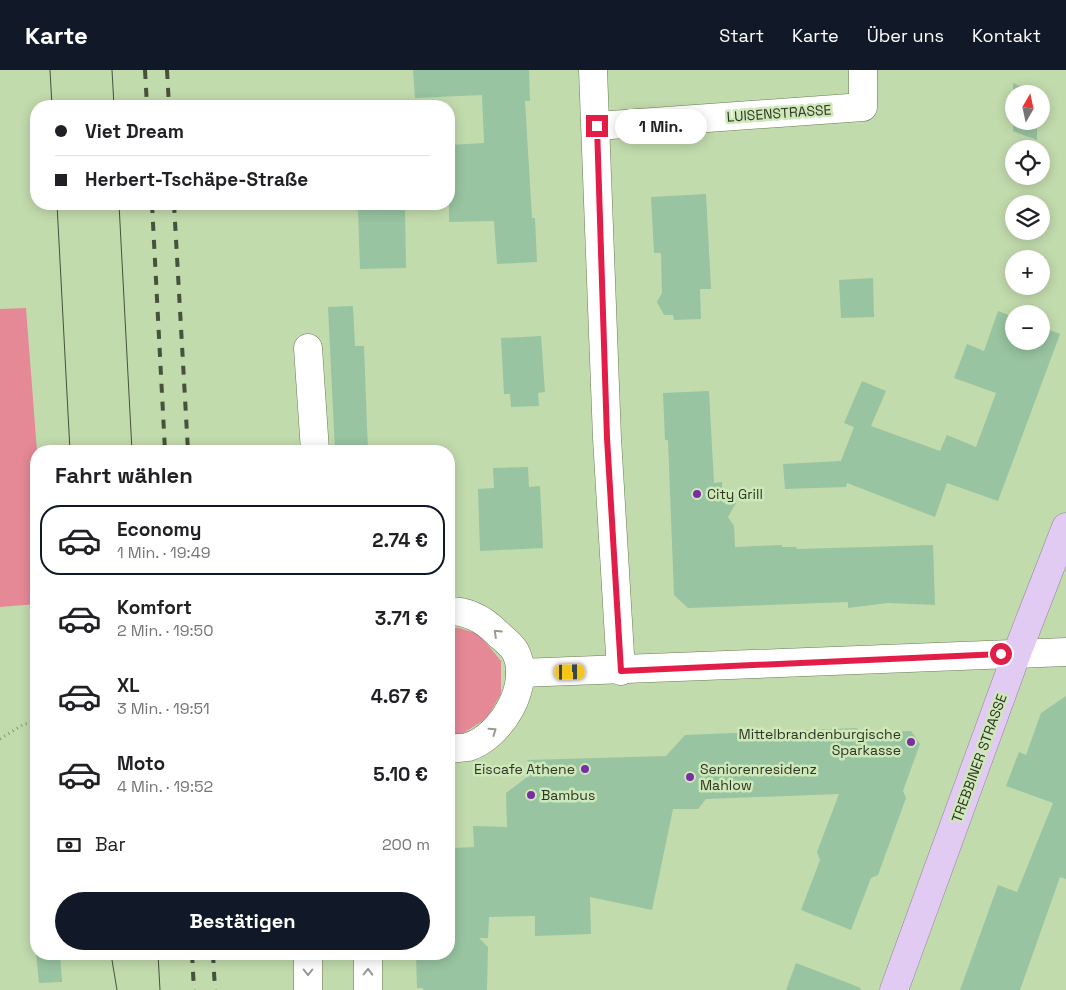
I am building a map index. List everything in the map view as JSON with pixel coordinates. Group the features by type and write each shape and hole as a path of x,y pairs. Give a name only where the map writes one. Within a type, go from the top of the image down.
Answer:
{"main road":[{"name":"TREBBINER STRASSE","path":"894,990 1017,654 1066,527"}],"street":[{"path":"593,70 597,126 607,438 621,671"},
{"name":"LUISENSTRASSE","path":"597,126 864,107 863,70"},
{"path":"308,348 315,445"},
{"path":"455,611 462,611 487,624 515,649 520,662 519,691 499,727 469,746 455,748"},
{"path":"520,673 621,671 1066,652"},
{"path":"308,960 308,990"},
{"path":"368,960 368,990"}],"path":[{"path":"0,739 24,724 30,724"}],"shaded area":[{"path":"26,308 37,445 30,445 30,604 0,607 0,309"},
{"path":"455,628 479,634 501,661 501,694 487,718 462,734 455,734"}],"building":[{"path":"413,70 529,70 530,101 525,101 532,218 535,218 537,262 497,264 494,221 449,222 449,210 455,210 455,145 484,143 482,95 415,98"},
{"path":"1037,130 1037,140 1013,131"},
{"path":"706,194 711,289 700,289 701,319 674,320 673,315 664,315 657,302 662,293 661,253 654,253 651,197"},
{"path":"358,210 405,210 406,268 360,269"},
{"path":"873,278 874,317 841,318 839,280"},
{"path":"353,306 355,346 364,346 368,445 335,445 328,307"},
{"path":"998,311 1005,314 1005,350 1050,350 1050,330 1060,334 998,501 947,483 935,517 847,483 846,487 785,489 783,464 841,461 854,427 844,423 862,381 886,391 871,426 940,451 947,435 976,447 996,393 954,378 967,344 984,351"},
{"path":"541,336 545,392 538,393 539,406 511,407 510,394 504,394 501,338"},
{"path":"709,391 714,483 722,482 723,503 736,503 728,517 734,526 735,547 782,545 782,547 796,547 797,549 933,545 935,605 888,603 848,608 848,602 688,608 674,595 668,440 665,440 663,393"},
{"path":"528,467 529,487 540,486 543,548 480,551 478,489 494,488 493,468"},
{"path":"1066,696 1066,879 1060,877 1020,990 960,990 998,885 1017,892 1053,803 1006,786 1019,752 1026,755 1041,713"},
{"path":"856,728 862,733 911,731 920,744 903,791 906,798 878,875 871,878 851,930 801,910 820,860 817,852 839,794 706,799 698,809 673,809 652,910 590,897 591,934 535,936 535,916 489,917 488,938 479,938 488,947 487,990 423,990 423,988 417,988 416,960 455,960 455,848 474,847 473,826 507,827 506,793 535,771 527,760 666,756 685,735"},
{"path":"37,960 60,960 62,982 39,983"},
{"path":"796,963 861,988 860,990 786,990"}],"tram line":[{"path":"50,70 52,100"},
{"path":"112,70 114,100"},
{"path":"57,210 70,445"},
{"path":"119,210 132,445"},
{"path":"112,960 117,990"},
{"path":"158,960 160,990"}],"railway":[{"path":"145,70 147,100"},
{"path":"167,70 169,100"},
{"path":"152,210 165,445"},
{"path":"174,210 188,445"},
{"path":"192,960 194,990"},
{"path":"213,960 215,990"}],"place":[{"name":"City Grill","path":"697,494"},
{"name":"Mittelbrandenburgische Sparkasse","path":"911,742"},
{"name":"Eiscafe Athene","path":"585,769"},
{"name":"Seniorenresidenz Mahlow","path":"690,777"},
{"name":"Bambus","path":"531,795"}],"route":[{"path":"597,126 607,438 621,671 1001,654"}]}
